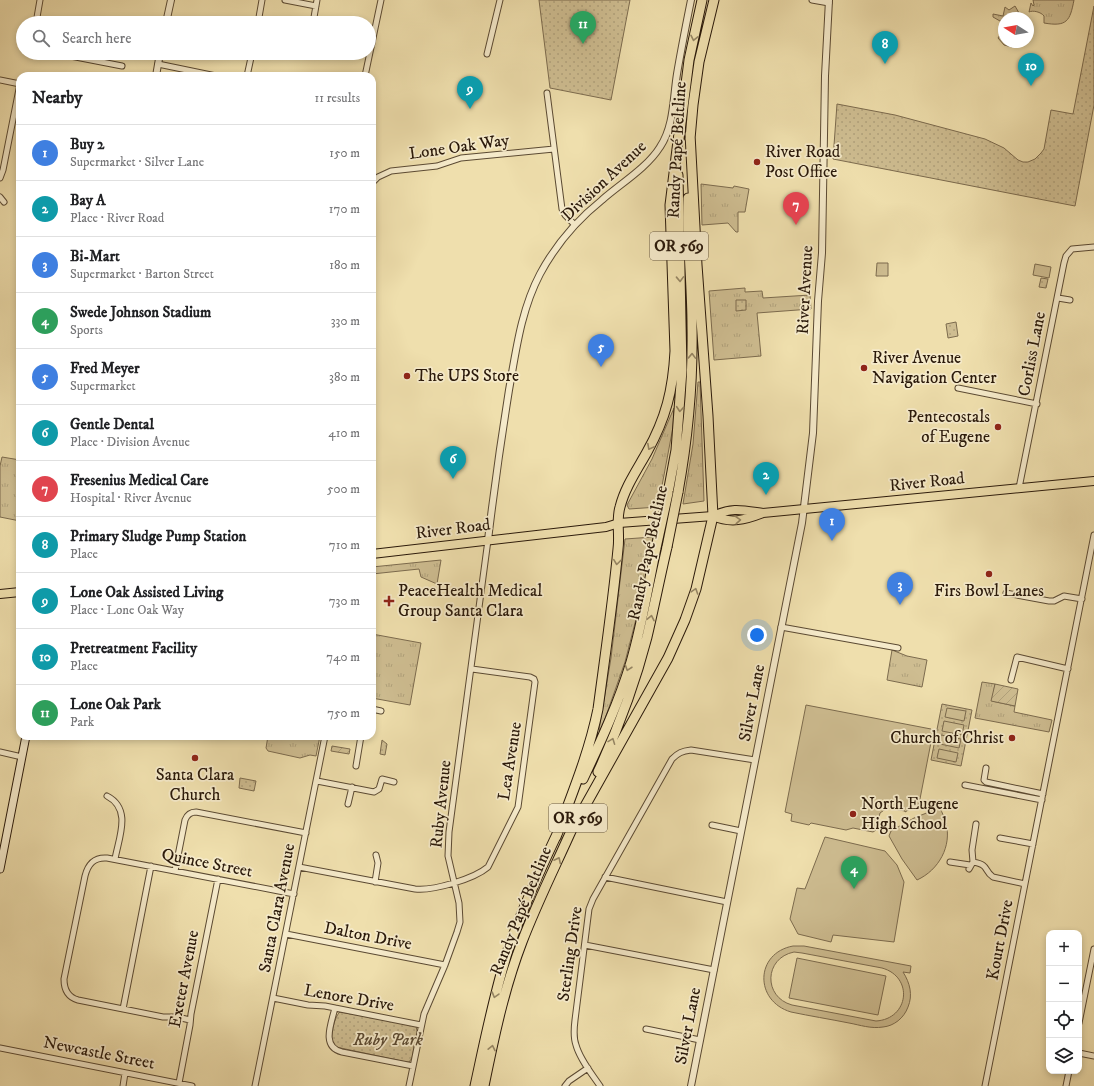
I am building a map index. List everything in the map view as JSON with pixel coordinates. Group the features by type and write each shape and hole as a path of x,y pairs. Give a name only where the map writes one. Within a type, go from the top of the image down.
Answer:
{"highway":[{"name":"Randy Papé Beltline","path":"475,1086 492,1006 509,950 530,892 600,742 628,669 641,619 668,493 676,442 682,370 678,203 680,133 689,60 702,0"},
{"name":"Randy Papé Beltline","path":"484,1086 500,1007 521,944 540,895 575,824 610,747 627,703 647,636 667,547 686,448 691,383 692,325 688,216 690,134 699,62 714,0"},
{"path":"556,837 588,752 598,709 619,547 619,508 625,491 664,419 674,372 670,205 680,133"},
{"path":"575,824 668,658 696,589 713,516 690,134"}],"main road":[{"name":"River Road","path":"376,554 537,535 564,528 603,522 619,523 713,516 723,521 744,520 763,513 1094,481"},
{"path":"0,594 16,592"},
{"path":"0,869 25,740"}],"street":[{"path":"37,16 40,0"},
{"path":"168,16 171,0"},
{"path":"259,16 262,0"},
{"path":"285,0 316,6"},
{"path":"314,16 317,0"},
{"path":"376,24 381,0"},
{"path":"487,54 500,0"},
{"name":"Division Avenue","path":"488,540 498,463 515,356 523,318 534,286 551,256 575,225 591,209 648,161 661,146 670,121 691,0"},
{"path":"812,0 829,2"},
{"name":"River Avenue","path":"805,509 813,440 818,301 822,253 825,76 829,2"},
{"path":"91,60 122,66"},
{"path":"157,72 159,60"},
{"path":"248,72 250,60"},
{"path":"366,72 368,60"},
{"path":"158,64 197,72"},
{"path":"0,80 16,83"},
{"path":"547,94 562,210 575,225"},
{"path":"0,178 16,103"},
{"name":"Lone Oak Way","path":"376,178 391,170 437,166 461,158 554,149"},
{"path":"0,197 4,202"},
{"name":"Corliss Lane","path":"1019,488 1064,263 1069,252 1076,248 1094,247"},
{"path":"1058,298 1070,300"},
{"path":"958,388 1037,404"},
{"name":"Silver Lane","path":"691,1086 805,509"},
{"name":"Kourt Drive","path":"985,1086 1094,535"},
{"name":"Ruby Avenue","path":"409,1086 421,1025 460,922 459,903 448,856 449,832 472,669 488,540"},
{"path":"1006,593 1048,601 1064,596 1082,599"},
{"path":"781,626 898,648"},
{"path":"1012,680 1017,656 1051,666 1068,669"},
{"name":"Lea Avenue","path":"454,882 477,875 488,867 517,810 535,685 534,679 530,677 472,669"},
{"path":"376,710 381,711"},
{"name":"Santa Clara Avenue","path":"255,1086 324,740"},
{"path":"356,766 360,740"},
{"name":"Sterling Drive","path":"600,1086 578,1051 575,1045 574,1036 585,945 590,909 593,899 672,758 677,753 691,750 755,760"},
{"path":"0,752 22,757"},
{"path":"986,768 984,780 986,782 1043,794"},
{"path":"316,781 375,792 380,787 382,779 394,782"},
{"path":"965,785 1042,800"},
{"path":"348,804 352,787"},
{"path":"107,796 116,802 122,814 122,823 115,859"},
{"path":"175,871 184,823 186,816 190,813 196,812 306,833"},
{"path":"971,866 976,824"},
{"path":"712,825 741,831"},
{"path":"1000,838 1033,844"},
{"path":"375,882 378,863 376,855"},
{"name":"Quince Street","path":"123,1009 76,1000 67,993 64,985 87,869 96,859 104,857 294,894"},
{"path":"950,862 971,866 982,864 993,877 1025,884"},
{"path":"151,866 123,1009 163,1017 177,1017 190,1020"},
{"path":"299,867 424,890 433,889 454,882"},
{"path":"605,877 727,902"},
{"name":"Exeter Avenue","path":"179,1083 218,879"},
{"name":"Dalton Drive","path":"286,934 445,965"},
{"path":"585,945 714,970"},
{"path":"1082,1011 1091,975 1094,949"},
{"name":"Lenore Drive","path":"273,998 335,1008 421,1025"},
{"path":"335,1008 329,1037 330,1044 334,1049 342,1052 413,1066"},
{"path":"646,1029 700,1040"},
{"name":"Newcastle Street","path":"0,1048 192,1086"},
{"path":"1082,1054 1094,1056"},
{"path":"565,1086 569,1081 588,1068"},
{"path":"123,1086 125,1073"},
{"path":"1066,1086 1068,1074"}],"green space":[{"path":"539,0 630,0 611,100 550,88"},
{"path":"1033,0 1074,0 1069,18 1063,23 1058,24 1044,23 1044,16 1039,12 1029,12 1031,3 1033,6"},
{"path":"1015,6 1018,12 1004,12 1005,7 1009,10"},
{"path":"1094,6 1094,105 1075,206 833,159 837,104 895,115 985,139 1004,148 1018,160 1023,162 1028,162 1035,159 1044,149 1051,110 1073,114"},
{"path":"993,14 998,15 998,20 993,17"},
{"path":"701,184 733,188 734,186 749,189 745,212 738,212 738,232 736,232 728,223 702,225"},
{"path":"877,263 888,263 888,276 876,276"},
{"path":"1035,264 1051,267 1049,278 1033,275"},
{"path":"1041,278 1048,279 1046,288 1039,287"},
{"path":"745,288 745,292 762,291 763,298 810,295 811,309 757,313 761,356 714,360 709,291"},
{"path":"736,300 746,300 746,310 736,311"},
{"path":"956,322 958,336 948,338 946,324"},
{"path":"698,382 700,382 704,501 683,504 693,444"},
{"path":"674,408 673,427 658,507 629,509 627,505 652,459"},
{"path":"2,457 16,459 16,520 0,517 0,466"},
{"path":"653,537 643,592 625,662 601,730 599,730 611,658 625,539"},
{"path":"441,560 437,584 421,577 419,569 376,574 376,567"},
{"path":"376,635 421,643 410,705 376,699"},
{"path":"892,650 907,656 927,660 922,687 887,680"},
{"path":"982,682 995,684 992,701 1015,706 1014,712 1052,720 1049,732 975,718"},
{"path":"995,684 1018,689 1015,706 991,701"},
{"path":"942,704 972,710 961,766 931,760"},
{"path":"806,705 931,729 933,732 919,804 905,812 887,808 880,813 876,830 873,832 853,828 846,830 811,823 809,825 791,821 792,814 785,812"},
{"path":"947,708 966,711 964,721 945,717"},
{"path":"944,721 964,725 962,735 942,731"},
{"path":"941,735 961,739 959,748 940,744"},
{"path":"267,740 319,740 316,756 310,755 300,758 268,751 266,748"},
{"path":"382,740 387,744 385,755 380,754"},
{"path":"332,746 350,749 349,754 331,751"},
{"path":"939,749 958,753 956,762 937,758"},
{"path":"240,778 256,781 254,791 239,788"},
{"path":"939,808 942,811 946,823 947,840 945,849 932,870 917,880 902,859 889,836 891,831 914,818"},
{"path":"825,837 885,851 897,865 904,882 894,942 833,935 831,942 798,934 790,919 797,888 805,889"},
{"path":"793,946 804,946 911,966 910,973 903,972 909,985 910,1003 901,1018 895,1023 874,1028 791,1012 779,1006 770,998 765,988 764,978 766,967 771,958 780,950","holes":["794,952 882,968 892,973 899,980 903,988 901,1006 887,1019 876,1021 792,1005 783,1001 776,994 772,986 771,978 773,969 777,962 784,956"]},
{"path":"797,958 886,976 878,1015 789,998"},
{"name":"Ruby Park","path":"340,1012 416,1026 417,1031 412,1058 409,1062 406,1062 336,1047 332,1043 333,1026"}],"place":[{"name":"Lone Oak Park","path":"583,44"},
{"name":"Primary Sludge Pump Station","path":"885,64"},
{"name":"Pretreatment Facility","path":"1031,86"},
{"name":"Lone Oak Assisted Living","path":"470,109"},
{"name":"River Road Post Office","path":"757,162"},
{"name":"Fresenius Medical Care","path":"796,225"},
{"name":"Fred Meyer","path":"601,367"},
{"name":"River Avenue Navigation Center","path":"864,368"},
{"name":"The UPS Store","path":"407,376"},
{"name":"Pentecostals of Eugene","path":"998,427"},
{"name":"Gentle Dental","path":"453,479"},
{"name":"Bay A","path":"766,495"},
{"name":"Buy 2","path":"832,541"},
{"name":"Firs Bowl Lanes","path":"989,574"},
{"name":"PeaceHealth Medical Group Santa Clara","path":"389,601"},
{"name":"Bi-Mart","path":"900,605"},
{"name":"Church of Christ","path":"1012,738"},
{"name":"Santa Clara Church","path":"195,758"},
{"name":"North Eugene High School","path":"853,814"},
{"name":"Swede Johnson Stadium","path":"854,889"}]}
